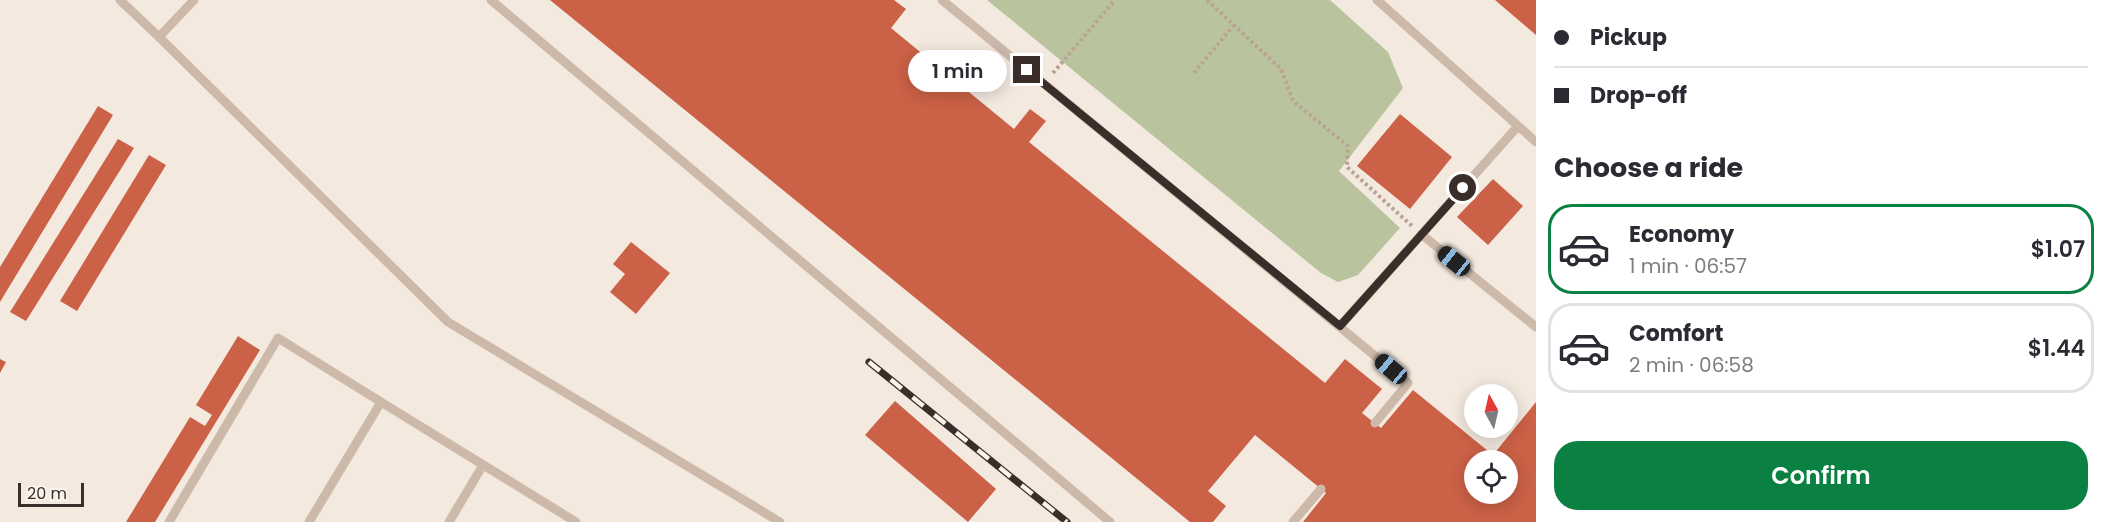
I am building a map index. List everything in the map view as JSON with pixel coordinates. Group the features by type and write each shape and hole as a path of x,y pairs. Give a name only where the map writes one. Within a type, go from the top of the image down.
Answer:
{"lane":[{"path":"120,0 448,322 780,522"},
{"path":"159,37 194,0"},
{"path":"491,0 1110,522"},
{"path":"942,0 1408,383 1375,423"},
{"path":"1377,0 1536,142"},
{"path":"1340,326 1518,126"},
{"path":"1421,234 1536,327"},
{"path":"169,522 278,338 576,522"},
{"path":"309,522 381,402"},
{"path":"449,522 483,465"},
{"path":"1293,522 1321,489"}],"path":[{"path":"1044,84 1114,0"},
{"path":"1208,0 1281,69 1293,101 1348,146 1347,167 1421,234"},
{"path":"1194,73 1234,25"}],"green space":[{"path":"987,0 1330,0 1388,52 1403,88 1339,171 1400,228 1358,275 1338,282 1321,273"}],"building":[{"path":"550,0 894,0 906,9 891,28 1014,129 1030,109 1046,121 1029,142 1325,383 1345,359 1382,389 1362,413 1381,428 1413,390 1464,431 1464,438 1472,438 1487,450 1464,450 1464,504 1518,504 1518,450 1497,450 1507,438 1518,438 1518,424 1536,402 1536,522 1303,522 1326,493 1255,435 1208,491 1226,506 1213,522 1190,522"},
{"path":"1495,0 1536,0 1536,35"},
{"path":"98,106 113,115 0,302 0,267"},
{"path":"1400,114 1452,157 1410,209 1357,166"},
{"path":"118,139 134,148 26,321 10,312"},
{"path":"149,155 166,165 77,311 60,301"},
{"path":"1493,179 1523,206 1488,245 1457,217"},
{"path":"631,242 670,273 636,314 610,292 625,274 613,264"},
{"path":"238,336 260,350 155,522 126,522 190,417 205,426 212,415 196,405"},
{"path":"0,359 6,362 0,373"},
{"path":"895,401 996,489 968,522 865,435"}],"railway":[{"path":"869,362 1067,522"}],"route":[{"path":"1027,70 1340,326 1463,188"}]}
